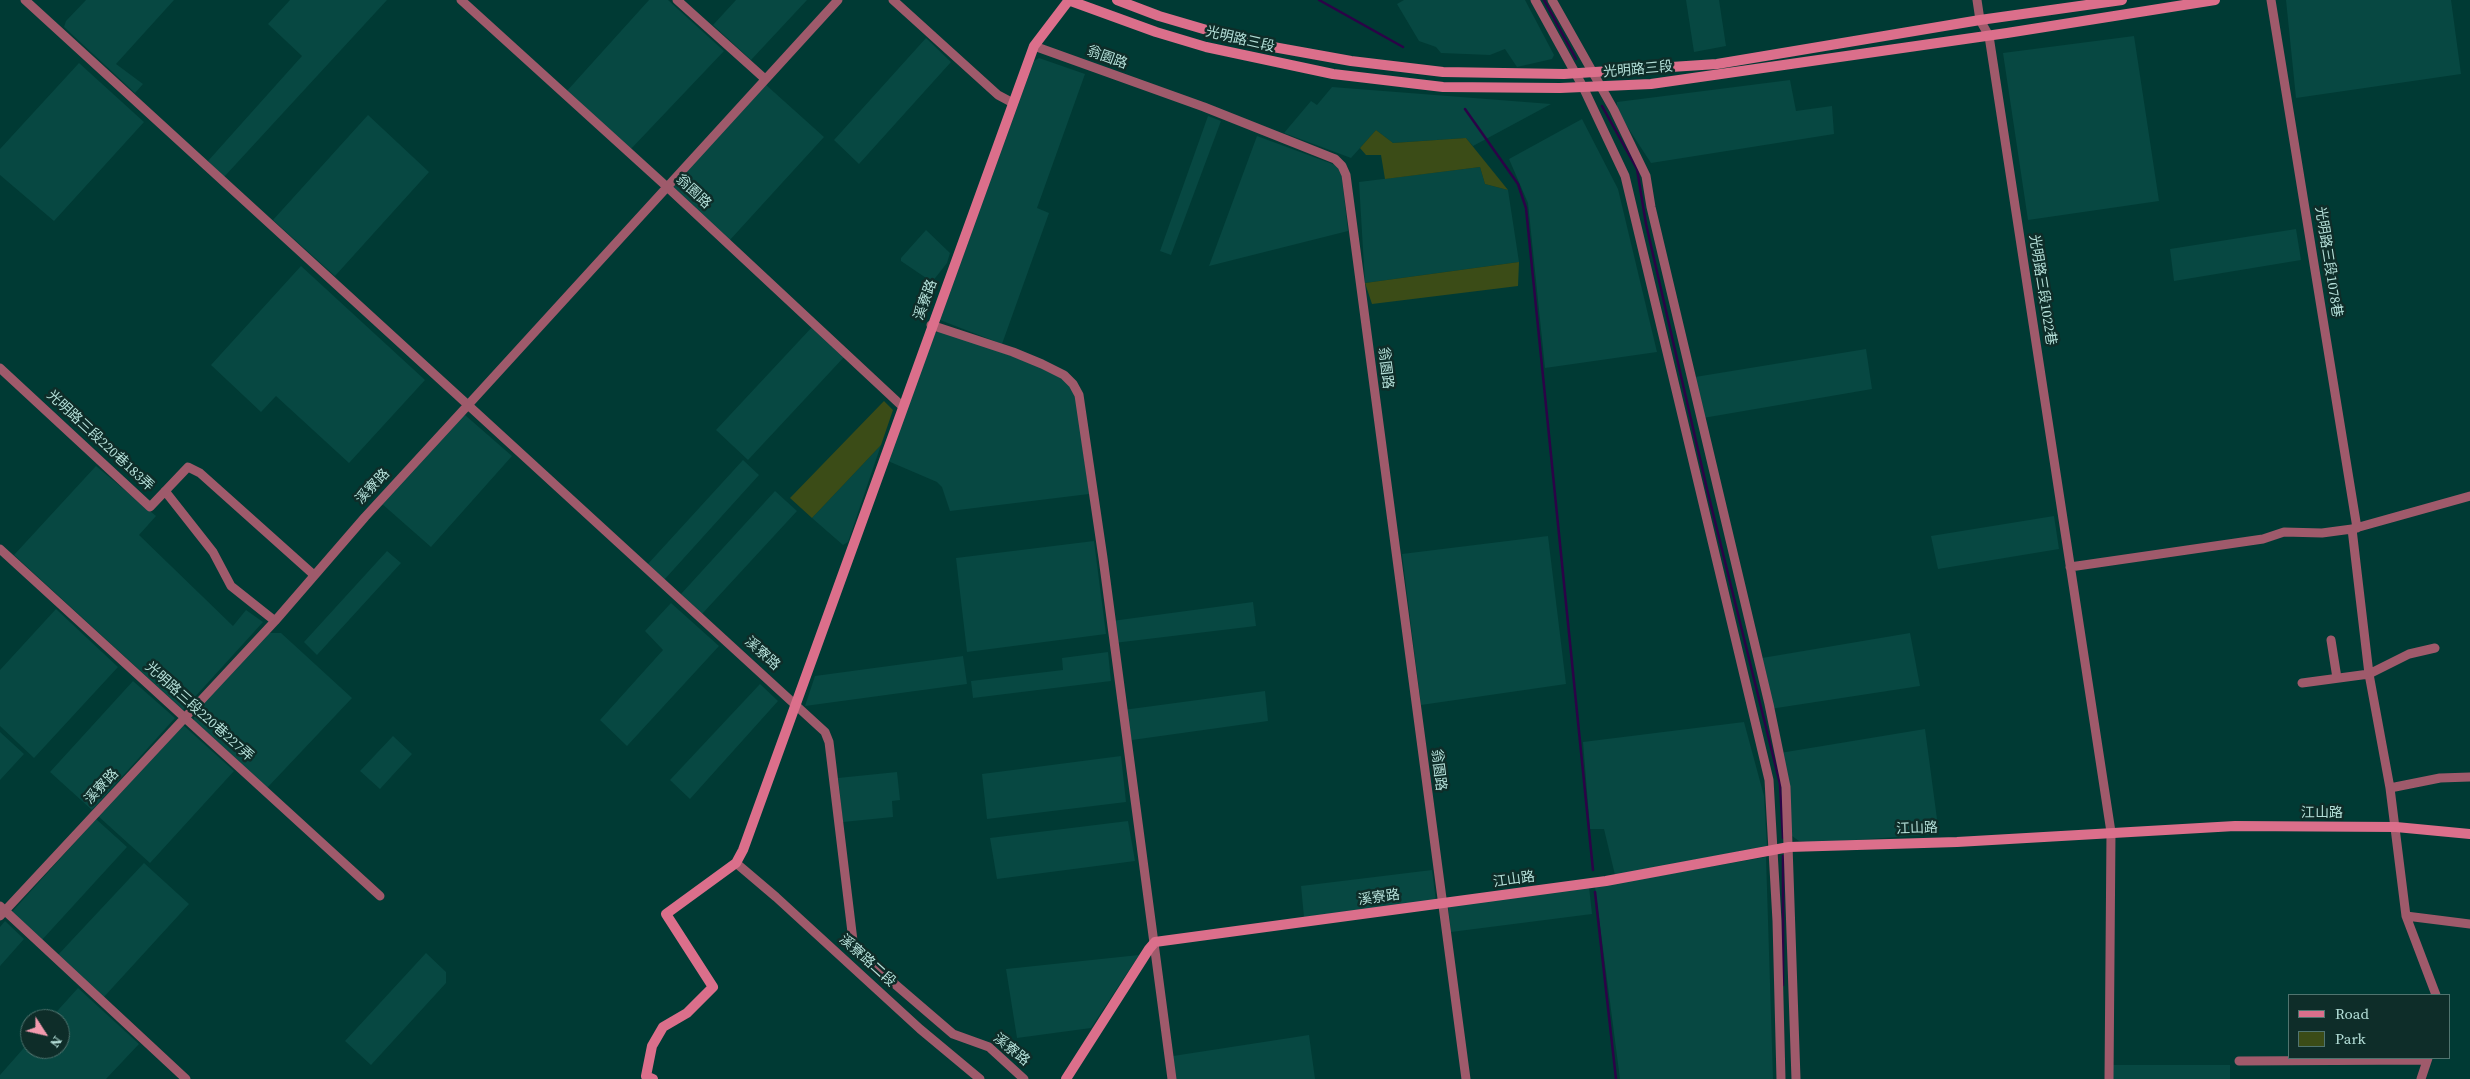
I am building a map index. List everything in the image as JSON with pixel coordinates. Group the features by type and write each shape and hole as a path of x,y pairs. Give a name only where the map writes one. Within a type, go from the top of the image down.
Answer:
{"street":[{"path":"25,0 468,404 838,0"},
{"name":"翁園路","path":"461,0 666,186 903,407"},
{"path":"678,0 765,79"},
{"path":"894,0 998,95 1013,103"},
{"name":"溪寮路","path":"653,1079 646,1076 652,1046 663,1026 687,1013 713,987 666,914 736,863 743,850 931,325 1034,46 1069,0"},
{"name":"光明路三段","path":"1069,0 1156,32 1206,47 1333,74 1443,87 1582,88 1651,84 1989,36 2216,0"},
{"name":"光明路三段","path":"1117,0 1159,16 1251,42 1351,61 1443,72 1575,74 1717,64 1980,20 2122,0"},
{"path":"1535,0 1575,74 1626,176 1768,780 1774,851 1781,1079"},
{"path":"1552,0 1631,143 1646,176 1650,207 1769,704 1786,787 1796,1079"},
{"path":"1977,0 1980,20"},
{"name":"光明路三段1078巷","path":"2271,0 2355,528 2369,674 2396,827"},
{"name":"光明路三段1022巷","path":"1980,20 1989,36 2111,832 2109,1079"},
{"name":"翁園路","path":"1034,46 1204,107 1335,159 1344,170 1466,1079"},
{"path":"931,325 1013,352 1042,364 1064,375 1073,384 1079,395 1155,942 1172,1079"},
{"name":"光明路三段220巷183弄","path":"0,368 150,507 188,467 200,472 314,575"},
{"name":"溪寮路","path":"2,911 276,621 314,575 468,404 825,732 829,742 854,949 952,1034 989,1047 1024,1079"},
{"path":"165,491 213,552 231,586 276,621"},
{"path":"2070,567 2263,539 2284,532 2322,533 2355,528 2470,496"},
{"name":"光明路三段220巷227弄","path":"0,549 380,896"},
{"path":"2331,640 2337,678"},
{"path":"2302,683 2369,674 2409,654 2435,648"},
{"path":"2390,788 2440,778 2470,777"},
{"name":"江山路","path":"1442,904 1606,881 1789,847 1957,842 2236,826 2396,827 2470,834"},
{"path":"2396,827 2399,869 2406,916 2436,994"},
{"name":"溪寮路二段","path":"736,863 790,909 920,1029 980,1079"},
{"name":"溪寮路","path":"1155,942 1442,904"},
{"path":"2,911 186,1079"},
{"path":"2406,916 2470,924"},
{"path":"1066,1079 1155,942"},
{"path":"2239,1061 2427,1059 2421,1079"}],"shaded area":[{"path":"86,0 174,0 116,64 143,84 135,93 64,27 66,21"},
{"path":"290,0 387,0 224,177 208,161 302,56 268,24"},
{"path":"649,0 668,0 724,51 629,151 566,92"},
{"path":"736,0 807,0 751,60 713,25"},
{"path":"1404,0 1525,0 1554,55 1552,59 1517,67 1505,49 1490,55 1441,53 1436,47 1419,41 1397,4"},
{"path":"1686,0 1719,0 1726,46 1694,52"},
{"path":"2286,0 2451,0 2461,74 2296,98"},
{"path":"2134,36 2159,201 2028,220 2003,53"},
{"path":"926,38 951,62 859,164 834,140"},
{"path":"1039,58 1085,74 1037,208 1049,213 1002,344 940,320 1034,61"},
{"path":"79,63 144,122 54,221 0,175 0,149"},
{"path":"1790,80 1796,111 1832,106 1834,134 1651,163 1617,111 1617,102"},
{"path":"765,84 824,137 729,241 671,187"},
{"path":"1332,87 1551,104 1473,146 1466,138 1393,143 1376,130 1351,158 1284,133 1311,101 1317,105"},
{"path":"368,115 429,172 335,276 273,220"},
{"path":"1208,116 1221,121 1171,255 1160,251"},
{"path":"1582,119 1618,189 1657,352 1545,368 1528,203 1509,159"},
{"path":"1257,136 1338,166 1341,170 1348,231 1209,266"},
{"path":"1480,167 1485,184 1508,190 1519,262 1365,283 1359,182"},
{"path":"2296,229 2301,260 2174,281 2170,249"},
{"path":"926,230 950,253 947,263 932,282 901,261 901,258"},
{"path":"301,266 425,380 349,463 276,396 261,412 211,365"},
{"path":"813,326 845,356 748,460 716,430"},
{"path":"943,330 1062,375 1075,389 1089,494 950,511 942,487 937,482 888,461 935,333"},
{"path":"1866,349 1872,389 1703,418 1695,377"},
{"path":"465,415 512,456 431,547 381,503 461,416"},
{"path":"881,445 848,542 843,545 812,518"},
{"path":"743,460 759,475 664,580 647,565"},
{"path":"96,466 156,516 139,535 233,626 246,610 263,622 183,710 14,555"},
{"path":"775,491 797,511 702,614 681,594"},
{"path":"2054,516 2059,549 1938,569 1931,536"},
{"path":"1548,536 1566,684 1421,705 1402,554"},
{"path":"1094,541 1106,634 967,652 956,558"},
{"path":"387,551 401,563 317,655 304,642"},
{"path":"1253,602 1256,626 1114,643 1112,621"},
{"path":"671,603 719,646 627,746 600,720 663,650 645,631"},
{"path":"56,609 118,667 34,758 0,726 0,670"},
{"path":"266,633 281,633 352,698 267,788 194,721 194,708"},
{"path":"1910,633 1920,686 1770,709 1762,658"},
{"path":"1108,652 1111,681 973,698 971,681 1063,670 1062,658"},
{"path":"963,656 967,684 805,706 815,676"},
{"path":"133,681 175,718 92,810 50,772"},
{"path":"760,684 778,701 690,799 670,780"},
{"path":"1265,691 1268,721 1132,740 1123,710"},
{"path":"1744,722 1764,796 1767,846 1615,875 1604,829 1590,829 1583,742"},
{"path":"182,724 234,771 150,863 98,816"},
{"path":"1925,729 1939,834 1813,843 1799,841 1792,836 1788,829 1780,753"},
{"path":"0,732 24,754 0,780"},
{"path":"393,736 412,754 380,789 360,771"},
{"path":"1121,756 1126,802 987,819 982,774"},
{"path":"897,772 900,800 892,801 893,817 843,822 838,778"},
{"path":"96,819 127,847 41,941 11,913"},
{"path":"1128,821 1135,861 997,879 990,838"},
{"path":"1766,857 1773,1079 1620,1079 1595,887"},
{"path":"144,863 189,904 103,998 57,956"},
{"path":"1432,870 1436,901 1304,917 1301,886"},
{"path":"1589,887 1592,914 1451,932 1448,906"},
{"path":"5,921 24,939 0,966 0,927"},
{"path":"426,953 446,972 446,983 371,1065 345,1041"},
{"path":"1139,955 1091,1028 1017,1038 1006,969"},
{"path":"78,988 139,1044 106,1079 0,1079 0,1075 20,1052 20,1059 70,1059 70,1009 59,1009"},
{"path":"1309,1035 1315,1079 1176,1079 1173,1056"},
{"path":"2108,1065 2230,1065 2230,1079 2108,1079"}],"green space":[{"path":"1376,130 1393,143 1466,138 1508,190 1485,184 1480,167 1385,179 1381,155 1366,155 1360,148"},
{"path":"1519,262 1518,286 1372,304 1365,283"},
{"path":"884,401 893,410 881,445 812,518 790,498"}],"waterway":[{"path":"1319,0 1403,47"},
{"path":"1544,0 1576,59"},
{"path":"1602,106 1637,169 1646,224 1707,489 1780,784 1783,838"},
{"path":"1465,109 1518,184 1526,208 1593,870"},
{"path":"1783,856 1783,985"},
{"path":"1595,892 1616,1079"}]}
